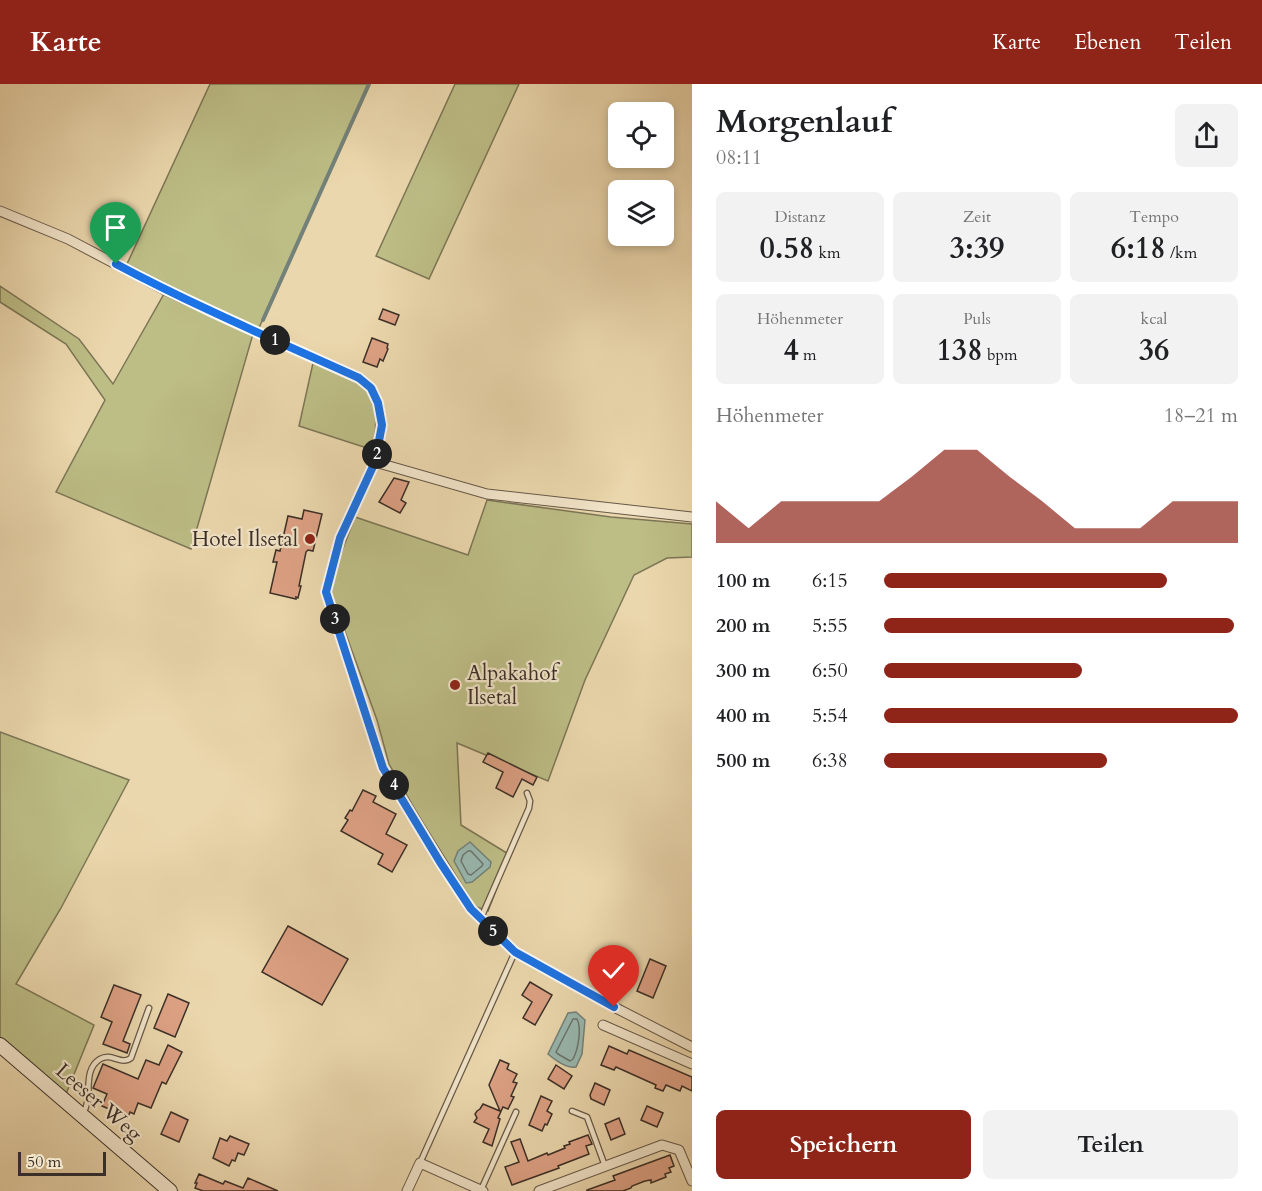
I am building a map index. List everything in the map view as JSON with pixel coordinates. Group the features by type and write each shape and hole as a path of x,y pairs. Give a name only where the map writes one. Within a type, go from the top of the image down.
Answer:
{"street":[{"path":"0,211 68,238 163,289 359,378 371,388 378,403 382,425 375,462 340,538 326,592 383,768 471,909 515,952 692,1047"},
{"path":"375,462 487,494 692,517"},
{"path":"603,1024 692,1064"},
{"name":"Leeser Weg","path":"6,1052 170,1191"},
{"path":"539,1191 662,1145 679,1150 692,1181"},
{"path":"407,1191 420,1163 482,1191"}],"lane":[{"path":"481,919 529,808 528,793"},
{"path":"420,1163 515,952"},
{"path":"81,1115 88,1102 88,1084 93,1066 104,1057 113,1057 122,1061 131,1058 148,1008"},
{"path":"572,1111 587,1117 605,1166"},
{"path":"482,1191 516,1112"}],"green space":[{"path":"210,84 370,84 258,330 127,264"},
{"path":"455,84 519,84 429,279 376,256"},
{"path":"0,286 79,339 113,384 164,294 253,334 191,549 56,492 105,400 66,344 0,302"},
{"path":"313,363 352,378 370,394 376,422 373,450 299,426"},
{"path":"487,500 611,517 692,524 692,557 667,558 634,575 585,680 548,781 457,743 461,825 510,855 488,911 471,905 389,764 377,720 331,593 337,564 355,517 468,555"},
{"path":"0,732 129,780 61,908 16,984 94,1025 66,1094 0,1037"}],"water":[{"path":"470,842 491,862 490,867 472,882 466,883 454,861 458,851"},
{"path":"576,1012 585,1020 582,1054 576,1067 568,1067 548,1054 568,1013"}],"building":[{"path":"383,309 399,315 395,325 379,319"},
{"path":"372,338 388,344 383,361 380,359 377,367 363,362"},
{"path":"394,478 409,482 401,500 406,503 400,513 379,502"},
{"path":"304,510 322,514 313,551 306,552 298,598 270,593 277,562 273,562 276,550 280,551 288,516 302,519"},
{"path":"488,753 537,777 533,785 522,779 513,797 496,788 503,772 483,762"},
{"path":"363,790 376,796 373,802 396,814 386,834 407,845 392,872 378,864 383,854 341,831 348,820 345,818 350,810 352,811"},
{"path":"288,926 348,959 322,1005 262,972"},
{"path":"650,959 666,966 653,998 637,991"},
{"path":"530,982 552,995 535,1025 523,1018 532,1002 522,995"},
{"path":"114,985 141,995 123,1041 130,1044 127,1053 103,1044 112,1022 101,1017"},
{"path":"168,994 189,1003 175,1037 154,1028"},
{"path":"168,1045 182,1052 166,1084 162,1082 151,1108 138,1103 134,1114 130,1112 128,1117 102,1106 107,1094 93,1088 103,1064 138,1079 146,1060 159,1065"},
{"path":"609,1046 627,1054 629,1050 692,1077 692,1091 682,1086 680,1091 666,1085 663,1091 655,1088 656,1085 616,1067 614,1070 601,1065"},
{"path":"500,1060 509,1064 507,1069 517,1074 513,1082 517,1083 508,1109 503,1107 498,1118 500,1119 492,1146 483,1142 489,1129 474,1122 477,1118 475,1114 483,1104 500,1111 489,1085"},
{"path":"556,1065 572,1076 564,1089 548,1079"},
{"path":"595,1083 610,1090 604,1105 591,1099 590,1095"},
{"path":"541,1096 552,1101 547,1111 552,1114 542,1131 529,1125"},
{"path":"647,1106 663,1113 657,1127 641,1120"},
{"path":"171,1112 188,1120 179,1142 161,1134"},
{"path":"619,1118 625,1134 611,1140 605,1124"},
{"path":"588,1135 592,1144 586,1146 589,1154 512,1185 505,1167 519,1162 511,1142 520,1139 528,1161 565,1148 564,1146 570,1144 569,1142"},
{"path":"230,1136 249,1144 244,1155 238,1153 235,1161 232,1160 229,1166 213,1158 220,1138 227,1141"},
{"path":"670,1155 674,1166 669,1168 671,1172 665,1174 666,1177 651,1183 651,1180 645,1181 623,1191 587,1191 615,1180 613,1176"},
{"path":"199,1174 223,1184 225,1181 243,1188 248,1178 278,1191 203,1191 195,1188"}],"waterway":[{"path":"263,320 369,84"}],"place":[{"name":"Hotel Ilsetal","path":"310,539"},
{"name":"Alpakahof Ilsetal","path":"455,685"}],"route":[{"path":"116,264 163,289 359,378 371,388 378,403 382,425 375,462 340,538 326,592 383,768 471,909 515,952 614,1007"}]}
